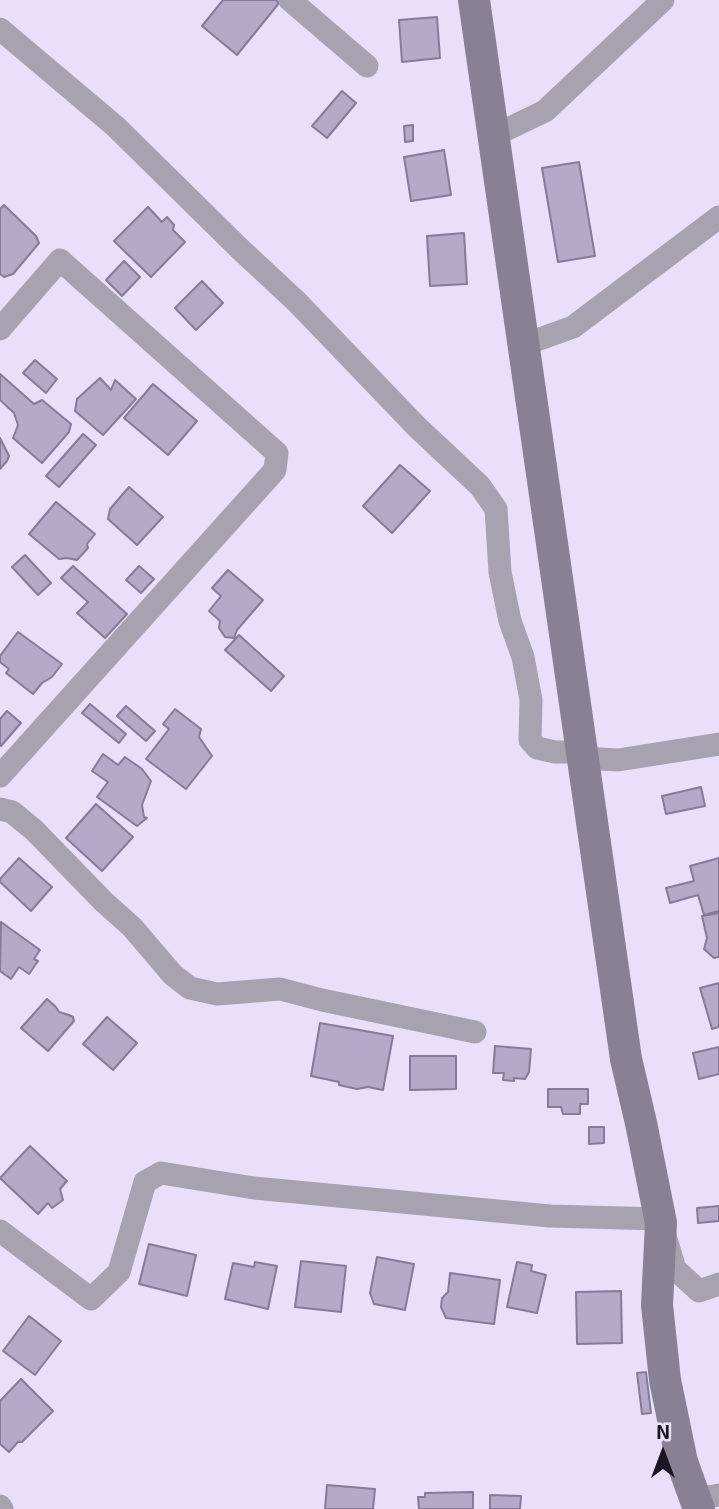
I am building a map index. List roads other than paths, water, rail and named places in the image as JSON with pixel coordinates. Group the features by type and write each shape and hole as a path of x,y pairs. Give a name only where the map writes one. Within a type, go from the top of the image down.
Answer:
{"main road":[{"path":"474,0 625,1059 660,1219 657,1305 665,1380 682,1462 705,1501"}],"street":[{"path":"290,0 367,66"},
{"path":"493,136 545,111 663,0"},
{"path":"0,29 115,125 297,302 417,427 481,486 496,509 500,572 510,621 523,657 531,700 530,740 537,748 618,760 719,744"},
{"path":"523,345 573,327 719,217"},
{"path":"0,328 60,260 277,453 275,470 0,776"},
{"path":"0,809 12,812 34,830 132,927 173,975 190,988 217,994 280,989 475,1032"},
{"path":"0,1231 91,1299 119,1272 145,1182 161,1173 254,1188 550,1216 660,1219 675,1269 699,1292 719,1283"}]}
